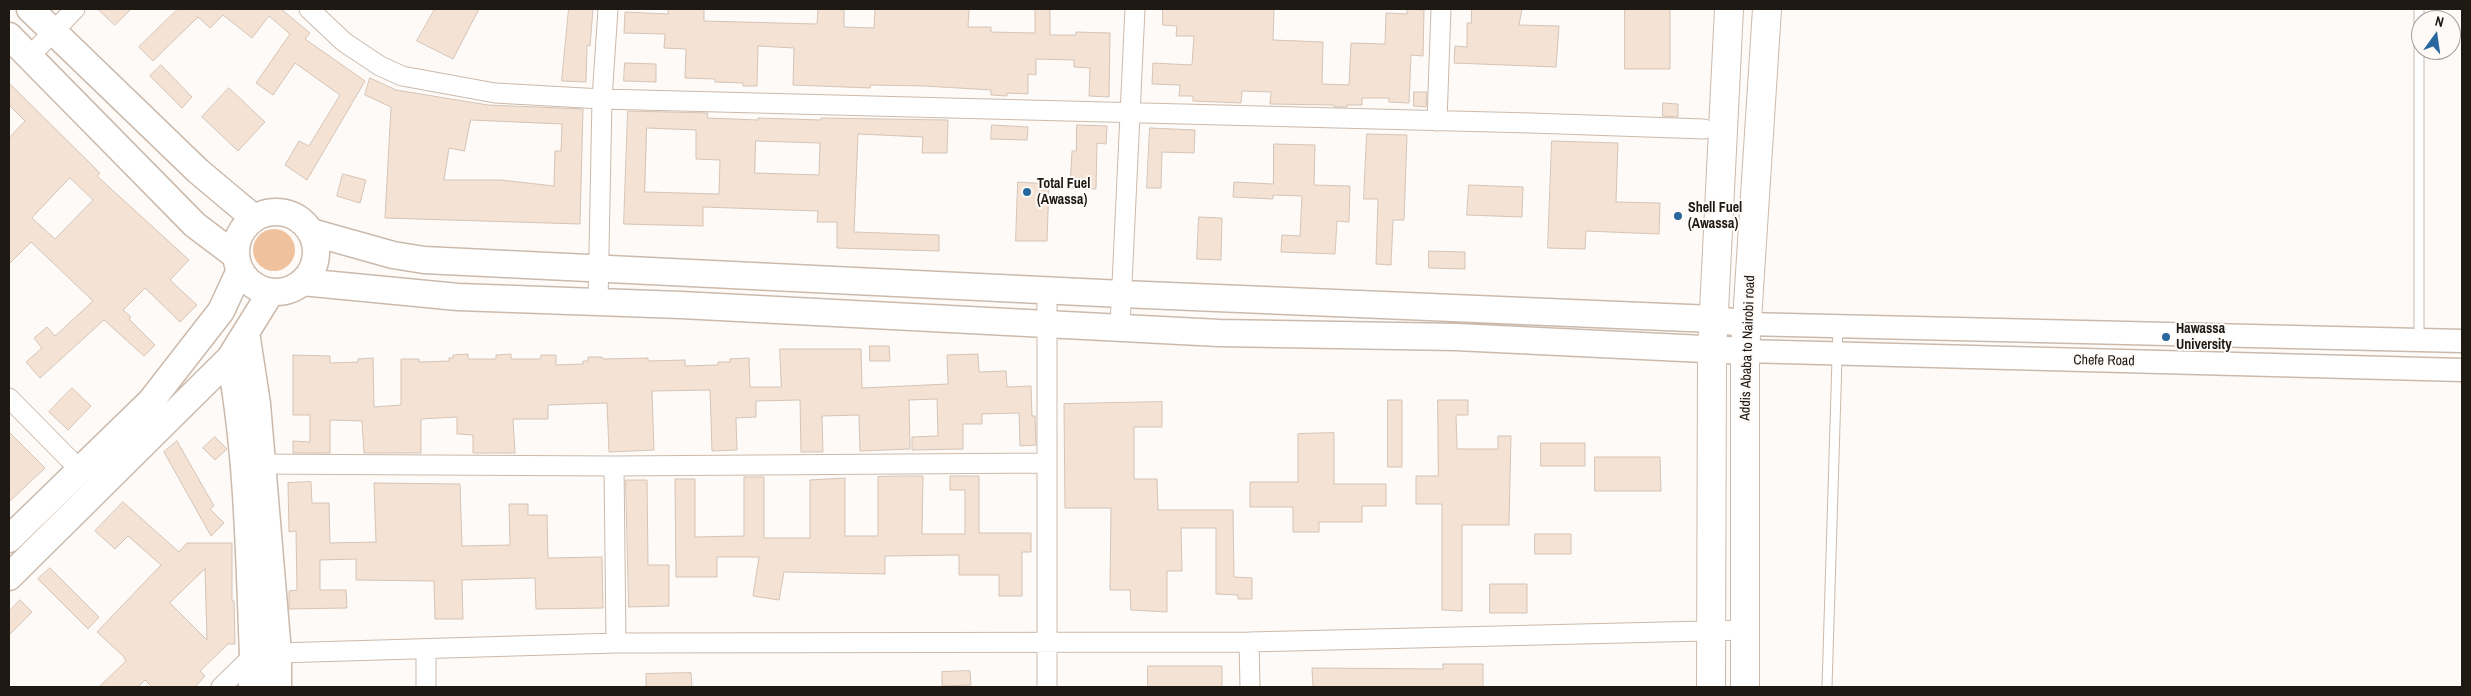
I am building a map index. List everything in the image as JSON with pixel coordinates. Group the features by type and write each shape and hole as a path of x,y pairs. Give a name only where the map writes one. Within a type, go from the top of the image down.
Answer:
{"highway":[{"path":"1711,687 1712,319 1729,9"},
{"name":"Addis Ababa to Nairobi road","path":"1745,687 1745,352 1767,9"}],"main road":[{"path":"30,9 198,171 254,218"},
{"path":"9,36 195,224 238,263 248,280 259,288 271,292 282,291 302,282 311,272 316,259 316,245 311,232 303,222 286,213 266,213 254,218 244,228 237,241 238,263 221,311 151,401 9,539"},
{"path":"311,232 393,255 424,260 1122,294 1712,319 1746,324"},
{"path":"302,282 458,298 598,302 1120,326 1219,333 1456,337 1745,352"},
{"path":"9,577 230,358 271,292"},
{"path":"246,332 256,396 253,464 266,654 278,687"},
{"path":"230,358 238,402 253,464"},
{"path":"182,360 203,384 238,402"},
{"path":"252,687 266,654"}],"street":[{"path":"29,57 51,31 75,9"},
{"path":"309,9 344,42 380,66 402,76 495,93 602,99 1437,120 1704,129"},
{"path":"598,302 602,99 608,9"},
{"path":"1120,326 1135,9"},
{"path":"1437,120 1441,9"},
{"path":"1047,289 1047,687"},
{"name":"Chefe Road","path":"1746,324 2462,341"},
{"name":"Chefe Road","path":"1745,352 2462,370"},
{"path":"9,398 80,470"},
{"path":"253,464 614,466 1046,463"},
{"path":"614,466 616,643"},
{"path":"221,687 266,654 616,643 1249,642 1746,630"},
{"path":"1249,642 1250,687"},
{"path":"426,649 426,687"}],"lane":[{"path":"2419,9 2419,340"},
{"path":"1827,687 1838,326"}],"shaded area":[{"path":"278,229 286,232 292,238 295,250 292,262 286,268 270,271 262,268 256,262 253,246 256,238 262,232"}],"building":[{"path":"98,9 131,9 115,25"},
{"path":"178,9 281,9 310,33 305,39 365,81 307,180 285,165 299,141 309,146 340,95 295,63 273,95 256,83 290,34 269,16 252,38 223,15 210,28 198,17 153,61 139,47"},
{"path":"435,9 479,9 453,59 417,41"},
{"path":"569,9 593,9 590,46 587,45 586,82 562,81"},
{"path":"668,9 704,9 704,21 817,24 818,9 844,10 844,27 874,28 875,9 969,9 968,27 991,27 991,32 1035,33 1035,9 1050,9 1050,35 1076,35 1076,32 1110,33 1109,97 1089,96 1090,68 1074,67 1074,60 1036,59 1036,75 1028,74 1028,94 1007,93 1007,96 991,95 991,90 925,86 871,85 870,88 793,85 794,48 758,46 757,86 743,86 743,83 715,82 715,79 685,78 686,49 664,48 665,34 624,33 625,12 668,14"},
{"path":"1163,9 1274,9 1273,40 1323,42 1322,84 1349,85 1351,43 1385,44 1386,13 1407,14 1407,9 1424,10 1423,56 1411,55 1409,103 1389,102 1389,98 1362,98 1362,105 1347,105 1347,107 1270,104 1271,92 1242,91 1241,103 1193,101 1193,96 1179,96 1180,85 1152,84 1153,63 1192,65 1194,36 1176,36 1177,26 1163,25"},
{"path":"1472,9 1522,9 1519,25 1559,26 1556,67 1454,63 1455,46 1467,47 1467,23 1471,23"},
{"path":"1625,9 1670,9 1670,69 1625,69"},
{"path":"625,63 656,64 656,82 624,81"},
{"path":"161,65 192,97 182,108 150,76"},
{"path":"370,78 396,90 488,105 583,109 580,224 385,218 391,107 365,95","holes":["471,120 562,124 561,151 555,151 554,186 501,180 444,180 449,148 464,151"]},
{"path":"9,83 100,173 97,176 189,260 170,280 197,305 180,322 145,288 123,310 131,317 129,319 155,345 144,356 104,320 40,378 26,362 42,348 34,338 47,327 55,336 93,301 31,242 9,264 9,138 25,121 9,105","holes":["70,178 93,200 55,239 32,218"]},
{"path":"229,88 265,122 238,151 202,117"},
{"path":"1414,92 1427,92 1426,107 1414,106"},
{"path":"1663,103 1678,104 1678,117 1663,116"},
{"path":"628,111 708,113 707,118 758,120 758,118 821,120 821,118 948,120 947,153 922,153 923,137 858,134 854,232 939,235 939,251 837,248 837,222 817,222 818,211 703,207 703,226 624,224","holes":["647,128 696,130 696,159 720,160 719,194 645,192","756,141 820,143 819,175 755,173"]},
{"path":"992,125 1028,127 1027,140 991,139"},
{"path":"1077,125 1107,126 1106,144 1097,143 1096,189 1070,188 1072,151 1076,151"},
{"path":"1150,128 1195,130 1194,153 1162,152 1161,188 1147,188"},
{"path":"1367,134 1407,135 1404,220 1393,220 1391,265 1376,264 1378,199 1364,199"},
{"path":"1552,141 1618,143 1616,202 1660,203 1659,234 1586,231 1585,249 1548,248"},
{"path":"1274,144 1315,145 1314,185 1350,186 1349,222 1337,221 1335,254 1281,252 1282,235 1300,236 1302,196 1273,195 1273,199 1233,197 1234,182 1273,184"},
{"path":"343,174 366,180 360,203 337,196"},
{"path":"1018,182 1049,184 1047,241 1016,241"},
{"path":"1469,185 1523,187 1522,217 1467,215"},
{"path":"1199,217 1222,218 1221,260 1197,259"},
{"path":"1429,251 1465,252 1465,269 1429,268"},
{"path":"870,346 889,346 890,361 870,361"},
{"path":"780,349 861,349 862,388 948,384 947,355 978,354 979,372 1006,371 1007,387 1031,386 1032,416 1035,416 1036,445 1020,446 1019,413 982,414 982,424 963,424 963,449 912,450 912,437 938,436 937,399 909,400 910,449 860,451 859,415 822,416 823,452 801,452 800,400 756,401 756,417 736,418 737,450 712,451 710,390 652,391 654,450 609,452 607,403 548,405 548,419 513,419 515,453 473,453 473,435 457,434 457,417 421,419 421,453 364,453 362,421 330,420 330,453 293,453 293,441 310,442 310,415 293,415 293,355 330,356 330,363 358,362 358,359 373,358 374,407 401,405 401,359 419,359 419,362 449,361 449,358 453,358 453,355 468,354 468,359 496,359 496,355 511,354 511,359 541,359 541,355 556,355 556,365 583,364 583,361 588,361 588,357 602,357 603,359 648,358 648,361 685,360 685,366 718,365 718,362 730,362 730,359 749,358 750,387 781,387"},
{"path":"72,388 91,406 68,430 49,412"},
{"path":"1388,400 1402,400 1402,467 1388,467"},
{"path":"1438,400 1468,400 1468,415 1456,415 1457,449 1498,449 1498,436 1511,436 1509,525 1462,525 1462,611 1442,610 1442,504 1416,504 1416,476 1438,476"},
{"path":"1162,402 1162,427 1134,427 1134,479 1157,479 1158,510 1233,510 1234,577 1252,578 1252,599 1238,599 1238,595 1216,594 1216,528 1181,528 1182,571 1167,571 1167,612 1131,610 1130,590 1110,590 1111,508 1065,508 1064,404"},
{"path":"9,432 45,468 9,502"},
{"path":"1334,433 1334,484 1386,484 1386,506 1362,506 1362,522 1319,522 1319,532 1293,532 1293,507 1250,507 1250,482 1298,482 1298,434"},
{"path":"215,437 227,449 215,460 203,448"},
{"path":"177,441 214,506 210,509 224,523 211,536 164,452"},
{"path":"1541,443 1585,443 1585,466 1541,466"},
{"path":"1595,457 1660,457 1661,491 1595,491"},
{"path":"923,476 922,534 965,534 965,490 950,490 950,476 979,476 979,533 1031,533 1031,552 1022,552 1022,596 999,596 999,575 959,575 959,555 885,556 885,574 784,572 779,600 753,596 759,557 717,557 717,577 676,577 675,479 695,479 695,537 744,536 744,477 764,477 764,538 810,538 810,480 845,478 845,536 878,536 878,477"},
{"path":"626,480 647,480 648,565 669,565 669,606 629,607"},
{"path":"311,482 312,503 329,503 330,543 376,542 374,483 460,484 462,546 510,545 509,504 528,504 528,515 547,515 548,558 602,557 603,608 536,609 535,578 462,580 463,619 435,619 434,581 356,580 356,559 320,560 320,590 346,590 347,608 289,609 289,591 297,590 296,531 289,532 288,483"},
{"path":"123,502 179,552 187,543 232,543 232,601 234,601 235,644 228,644 200,671 205,676 195,687 152,687 145,680 138,687 99,687 126,661 97,632 161,565 128,536 115,549 95,531","holes":["205,569 207,640 170,603"]},
{"path":"1535,534 1571,534 1571,554 1535,554"},
{"path":"50,568 99,617 88,629 38,579"},
{"path":"1490,584 1527,584 1527,613 1490,613"},
{"path":"20,600 32,612 9,635 9,612"},
{"path":"1443,664 1483,664 1483,687 1313,687 1312,668 1443,669"},
{"path":"1148,666 1222,666 1222,687 1148,687"},
{"path":"970,671 971,685 942,686 942,672"},
{"path":"691,673 692,687 646,687 646,674"}],"place":[{"name":"Total Fuel (Awassa)","path":"1027,192"},
{"name":"Shell Fuel (Awassa)","path":"1678,216"},
{"name":"Hawassa University","path":"2166,337"}]}
